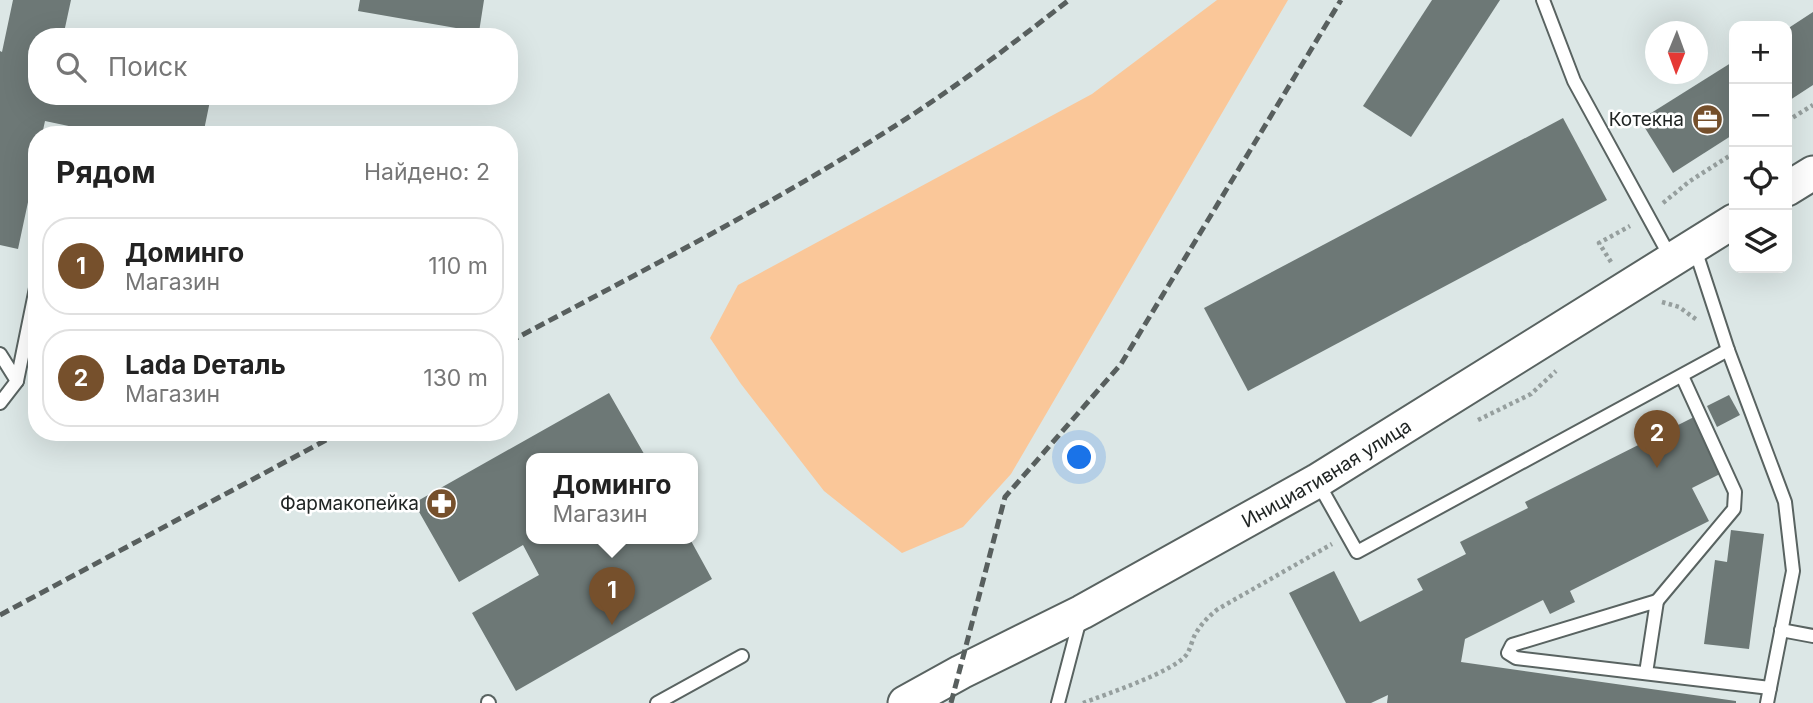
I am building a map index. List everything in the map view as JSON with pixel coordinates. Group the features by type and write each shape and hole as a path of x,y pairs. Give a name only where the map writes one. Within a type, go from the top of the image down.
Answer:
{"main road":[{"path":"1792,186 1813,173"},
{"name":"Инициативная улица","path":"905,703 1082,612 1317,481 1729,224"}],"lane":[{"path":"1543,0 1574,81 1648,215 1683,253 1728,350 1785,502 1793,571 1767,703"},
{"path":"0,403 17,381 28,327"},
{"path":"1317,481 1357,552 1728,350"},
{"path":"0,354 17,381"},
{"path":"1646,673 1657,601 1734,509 1736,500 1735,492 1682,376"},
{"path":"1657,601 1512,645 1507,653 1516,658 1770,688"},
{"path":"1058,703 1082,612"},
{"path":"1781,630 1813,636"},
{"path":"657,703 742,656"}],"path":[{"path":"1792,118 1813,105"},
{"path":"1648,215 1690,181 1729,156"},
{"path":"1659,301 1679,307 1697,320 1714,358"},
{"path":"1083,703 1174,665 1187,654 1205,619 1218,609 1348,535"}],"shaded area":[{"path":"1217,0 1288,0 1011,474 963,527 902,553 824,491 741,384 710,338 738,285 1092,94"}],"building":[{"path":"13,0 71,0 65,28 28,28 28,105 209,105 205,126 69,126 45,121 44,126 28,126 28,202 18,249 0,245 0,51 2,52"},
{"path":"360,0 484,0 480,28 456,28 358,11"},
{"path":"1432,0 1500,0 1411,137 1363,106"},
{"path":"1813,12 1813,85 1792,99 1792,84 1792,26"},
{"path":"1729,64 1729,137 1673,173 1640,120 1697,84 1708,84 1708,77"},
{"path":"1563,118 1607,200 1248,391 1204,308"},
{"path":"609,393 644,453 526,453 526,544 693,544 712,579 516,691 472,613 539,575 523,545 459,582 414,503"},
{"path":"1729,395 1740,415 1717,427 1707,406"},
{"path":"1694,417 1722,473 1692,488 1709,521 1570,591 1575,602 1550,614 1543,600 1465,639 1461,662 1736,703 1387,703 1388,695 1371,703 1346,703 1289,593 1334,571 1360,622 1423,590 1417,579 1466,554 1460,542 1528,508 1525,502"},
{"path":"1731,530 1764,534 1749,649 1704,644 1715,560 1727,562"}],"railway":[{"path":"518,337 715,232 866,144 954,86 1069,0"},
{"path":"951,703 1005,497 1121,364 1341,0"},
{"path":"0,615 324,441"}],"place":[{"name":"Котекна","path":"1707,119"},
{"name":"Lada Dеталь","path":"1657,468"},
{"name":"Фармакопейка","path":"442,503"},
{"name":"Доминго","path":"612,625"}]}
